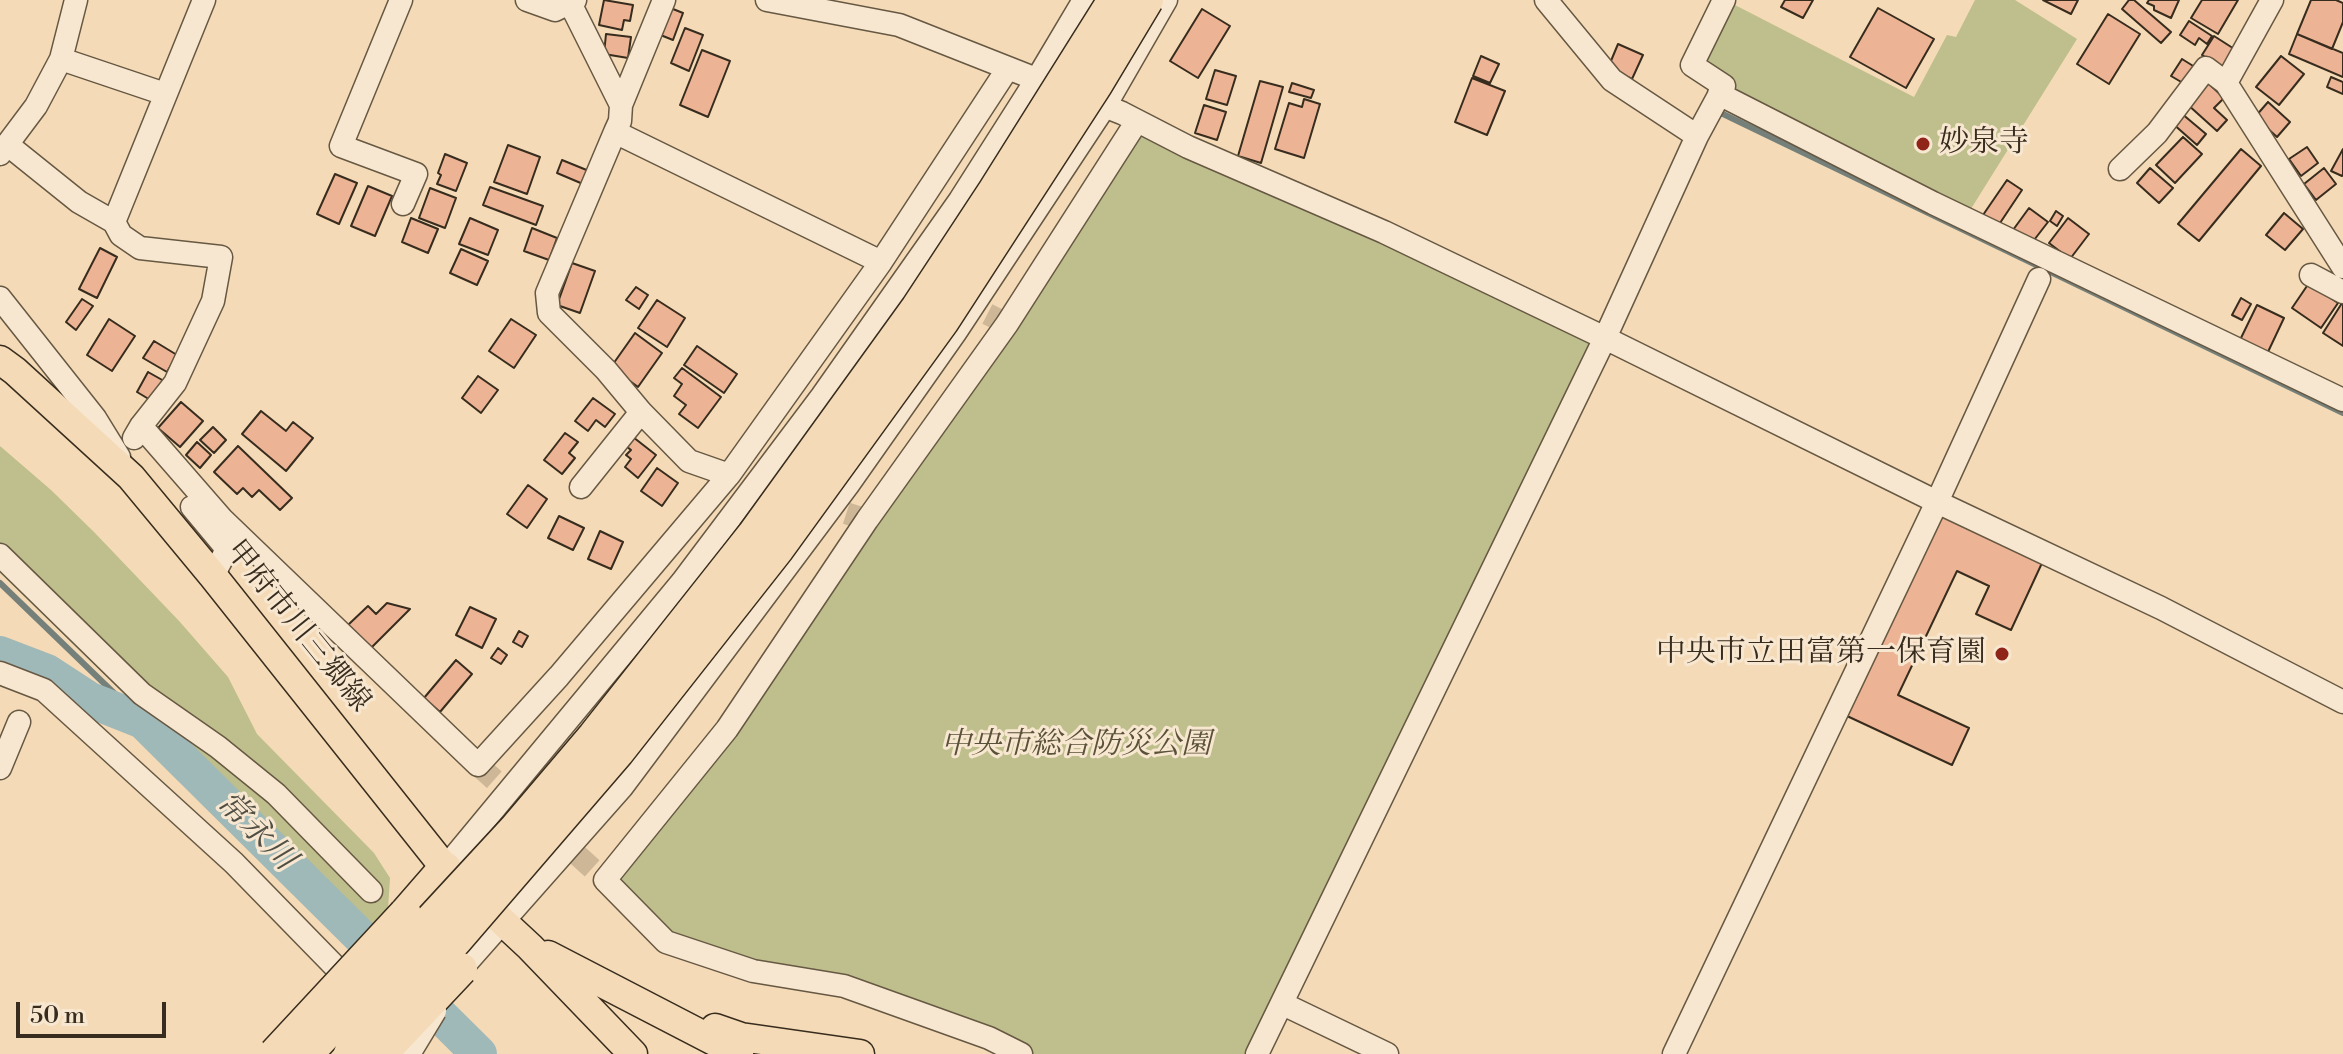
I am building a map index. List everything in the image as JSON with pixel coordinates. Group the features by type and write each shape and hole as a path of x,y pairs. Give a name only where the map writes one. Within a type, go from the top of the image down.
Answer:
{"highway":[{"path":"307,1054 515,829 594,736 753,535 917,308 1114,0"},
{"path":"350,1054 456,940 608,763 777,550 943,321 1080,111 1147,0"},
{"path":"275,1054 445,868"},
{"path":"381,1054 461,969"}],"main road":[{"name":"甲府市川三郷線","path":"0,360 131,477 445,868 530,947 633,1054"},
{"name":"甲府市川三郷線","path":"530,947 739,1054"},
{"name":"甲府市川三郷線","path":"634,1001 741,1037 860,1054"}],"street":[{"path":"76,0 61,59 36,106 4,150 79,202 114,222 121,235 140,248 221,257 213,301 175,383 134,438 227,549 213,576"},
{"path":"114,222 204,0"},
{"path":"401,0 341,146 416,174 403,204"},
{"path":"527,0 555,10 572,2 621,105"},
{"path":"664,0 621,105 620,121 547,293 549,313 689,461 729,475"},
{"path":"767,0 899,25 1105,106 1188,147 1384,232 1605,338 1937,502 2161,608 2343,702"},
{"path":"445,868 682,582 822,396 960,200 1084,0"},
{"path":"409,1054 461,969 622,787 848,485 955,333 1105,106 1166,0"},
{"path":"1546,0 1612,80 1697,136"},
{"path":"1257,1054 1605,338 1697,136 1724,86 1692,65 1724,0"},
{"path":"2226,83 2272,0"},
{"path":"61,59 165,94"},
{"path":"141,426 222,519 478,765 559,676 729,475 881,262 1008,68"},
{"path":"2120,169 2157,133 2206,68 2226,83 2343,267"},
{"path":"1719,94 1933,203 2343,400"},
{"path":"1021,1054 989,1038 844,986 753,971 666,942 605,880 727,729 867,520 1007,324 1137,121"},
{"path":"615,132 881,262"},
{"path":"2311,275 2343,292"},
{"path":"1674,1054 1937,502 2039,279"},
{"path":"0,298 95,418 131,477"},
{"path":"581,487 641,412"},
{"path":"0,555 142,694 218,747 276,794 371,891"},
{"path":"0,673 44,690 234,863 424,1054"},
{"path":"0,768 19,722"},
{"path":"1283,1004 1387,1054"}],"green space":[{"name":"妙泉寺","path":"1975,0 2015,0 2077,39 1969,212 1730,92 1734,81 1705,58 1733,4 1914,97 1947,35 1956,37"},
{"name":"中央市総合防災公園","path":"1137,121 1605,338 1257,1054 1021,1054 989,1038 666,942 605,880 727,729"},
{"path":"0,446 94,532 180,622 228,677 257,734 374,853 390,878 388,909 368,930 0,573"}],"building":[{"path":"604,0 633,5 630,21 624,20 622,30 599,25"},
{"path":"1785,0 1813,0 1803,18 1781,7"},
{"path":"2043,0 2078,0 2071,14"},
{"path":"2129,0 2134,0 2171,32 2161,43 2122,9"},
{"path":"2149,0 2179,0 2171,18 2154,10 2154,6 2147,3"},
{"path":"2202,0 2238,0 2218,34 2191,18"},
{"path":"2311,0 2343,3 2343,22 2332,49 2297,34"},
{"path":"668,7 683,13 673,40 658,34"},
{"path":"1878,8 1934,39 1906,88 1850,57"},
{"path":"1202,9 1230,26 1198,78 1170,61"},
{"path":"2108,14 2140,34 2109,84 2077,64"},
{"path":"2189,21 2212,36 2207,44 2199,38 2195,45 2180,35"},
{"path":"685,28 703,35 689,71 671,63"},
{"path":"606,34 631,37 628,58 604,54"},
{"path":"2297,34 2343,53 2343,77 2289,54"},
{"path":"2214,36 2239,52 2228,71 2202,55"},
{"path":"1618,44 1643,55 1632,79 1608,68"},
{"path":"702,50 730,61 708,117 680,105"},
{"path":"1481,56 1499,64 1490,83 1473,76"},
{"path":"2281,56 2304,74 2279,105 2256,87"},
{"path":"2182,59 2198,69 2188,86 2171,76"},
{"path":"1215,70 1236,76 1227,105 1206,99"},
{"path":"2331,77 2343,82 2343,94 2327,87"},
{"path":"1472,78 1505,91 1487,135 1455,122"},
{"path":"1260,81 1283,87 1261,163 1238,156"},
{"path":"2207,82 2224,98 2214,108 2227,120 2217,131 2187,104"},
{"path":"1292,83 1314,90 1311,98 1289,92"},
{"path":"1304,99 1320,104 1304,158 1275,149 1289,103 1302,107"},
{"path":"2268,102 2290,122 2277,137 2255,117"},
{"path":"1204,105 1226,112 1217,140 1195,133"},
{"path":"2181,113 2206,134 2197,145 2172,123"},
{"path":"2183,137 2202,154 2175,183 2156,165"},
{"path":"508,145 540,157 527,194 494,182"},
{"path":"2307,147 2318,163 2301,176 2289,159"},
{"path":"2241,149 2261,166 2199,241 2178,224"},
{"path":"2343,149 2343,174 2342,176 2331,171"},
{"path":"445,154 467,163 456,191 437,184"},
{"path":"562,160 589,171 583,184 557,173"},
{"path":"2150,168 2173,188 2159,203 2137,183"},
{"path":"2324,168 2336,184 2316,200 2304,184"},
{"path":"335,174 357,183 339,224 317,214"},
{"path":"2007,180 2022,190 1998,226 1983,215"},
{"path":"368,186 392,196 375,236 351,226"},
{"path":"490,187 543,206 536,225 483,205"},
{"path":"430,188 456,198 445,228 419,218"},
{"path":"2029,208 2048,222 2031,244 2013,230"},
{"path":"2056,211 2063,216 2057,226 2050,221"},
{"path":"2284,213 2303,229 2285,250 2266,235"},
{"path":"411,218 438,229 428,253 402,242"},
{"path":"470,218 498,230 488,255 459,244"},
{"path":"2068,218 2089,234 2070,259 2049,243"},
{"path":"532,228 557,238 549,260 524,251"},
{"path":"100,248 117,257 97,298 79,289"},
{"path":"461,249 488,261 477,285 450,273"},
{"path":"572,263 595,271 580,313 557,305"},
{"path":"2309,283 2338,303 2321,328 2292,308"},
{"path":"636,287 648,295 639,309 626,300"},
{"path":"2241,298 2251,304 2242,320 2232,315"},
{"path":"82,299 93,306 76,330 66,322"},
{"path":"657,300 685,318 667,347 638,328"},
{"path":"2343,303 2343,346 2323,333"},
{"path":"2257,305 2284,318 2267,354 2240,340"},
{"path":"109,319 135,336 112,371 87,355"},
{"path":"511,319 536,335 514,368 489,351"},
{"path":"635,333 662,353 638,387 611,367"},
{"path":"154,341 177,355 167,372 143,358"},
{"path":"697,346 737,374 724,393 684,365"},
{"path":"682,368 721,397 698,428 679,414 686,405 674,396 682,384 674,378"},
{"path":"148,372 164,381 152,401 137,392"},
{"path":"478,376 498,390 481,413 462,398"},
{"path":"593,398 615,414 605,427 596,420 588,431 575,421"},
{"path":"181,402 203,421 180,447 158,428"},
{"path":"261,411 286,431 293,422 313,438 286,471 242,434"},
{"path":"213,427 226,440 214,453 200,440"},
{"path":"565,433 578,442 569,453 575,458 562,474 544,460"},
{"path":"633,437 656,455 638,478 625,467 631,459 626,455 631,450 626,446"},
{"path":"197,442 211,455 200,468 186,455"},
{"path":"238,446 292,498 280,510 259,490 252,497 243,488 237,494 214,472"},
{"path":"657,468 678,483 662,506 641,491"},
{"path":"528,485 547,499 527,528 507,514"},
{"path":"1941,515 2042,563 2011,630 1976,614 1989,586 1957,571 1898,695 1969,728 1952,765 1847,716"},
{"path":"559,516 584,528 573,550 548,538"},
{"path":"600,531 623,542 611,569 588,559"},
{"path":"387,603 410,609 371,648 348,625 368,606 376,614"},
{"path":"470,607 496,619 482,648 456,635"},
{"path":"519,631 528,636 522,647 513,642"},
{"path":"498,648 507,655 501,664 491,658"},
{"path":"456,660 472,674 440,712 424,698"}],"waterway":[{"path":"1723,114 2343,413"},
{"path":"0,583 143,721"},
{"name":"常永川","path":"0,654 47,672 90,700 143,721 479,1054"}],"tunnel":[{"path":"958,299 1007,324"},
{"path":"815,503 867,520"},
{"path":"478,765 605,880"}],"place":[{"name":"妙泉寺","path":"1923,144"},
{"name":"中央市立田富第一保育園","path":"2002,654"}]}
